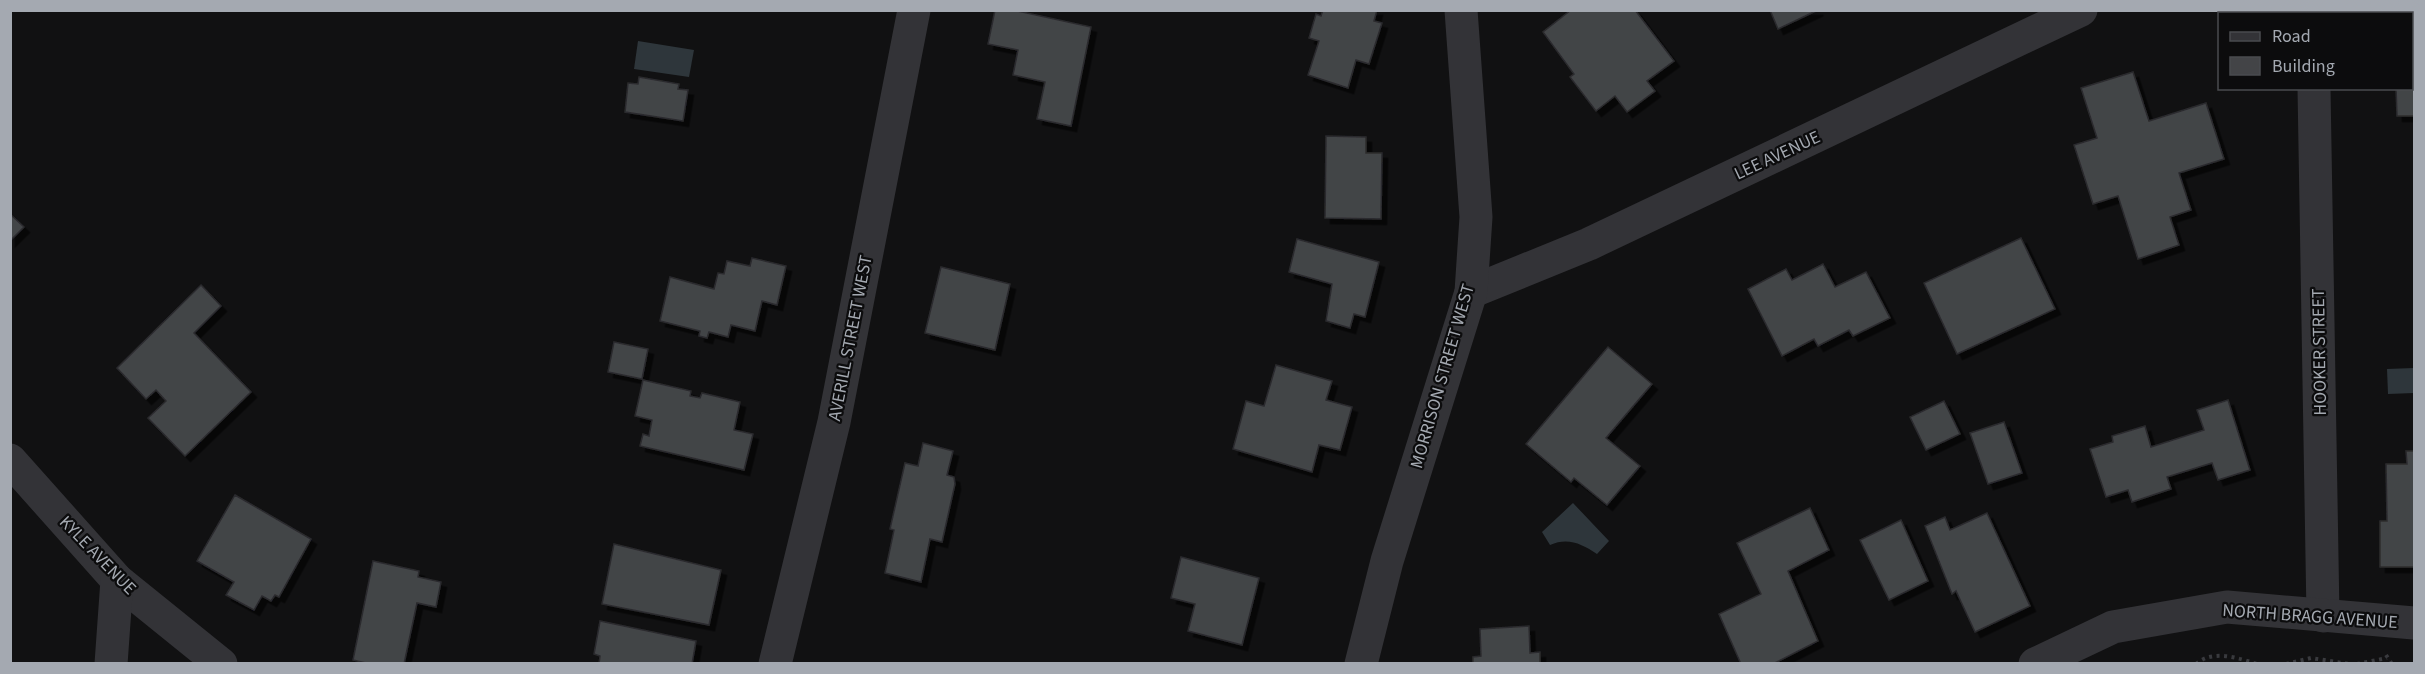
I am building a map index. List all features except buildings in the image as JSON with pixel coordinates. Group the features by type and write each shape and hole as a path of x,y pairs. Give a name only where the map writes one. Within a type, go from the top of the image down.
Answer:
{"street":[{"name":"AVERILL STREET WEST","path":"775,663 834,422 914,10"},
{"name":"MORRISON STREET WEST","path":"1361,663 1387,561 1471,292 1476,217 1461,10"},
{"name":"LEE AVENUE","path":"1471,292 1589,244 2081,10"},
{"name":"HOOKER STREET","path":"2314,90 2323,616"},
{"name":"KYLE AVENUE","path":"10,460 117,580 221,663"},
{"path":"111,663 117,580"},
{"name":"NORTH BRAGG AVENUE","path":"2035,663 2114,627 2227,607 2415,622"}],"path":[{"path":"2196,663 2211,656 2220,656 2257,663"},
{"path":"2286,663 2311,658 2349,663"},
{"path":"2357,663 2386,658"}],"shaded area":[{"path":"638,41 694,50 689,77 634,69"},
{"path":"2414,368 2414,393 2388,394 2387,369"},
{"path":"1573,503 1609,541 1597,554 1575,543 1563,542 1550,545 1542,532"}]}
